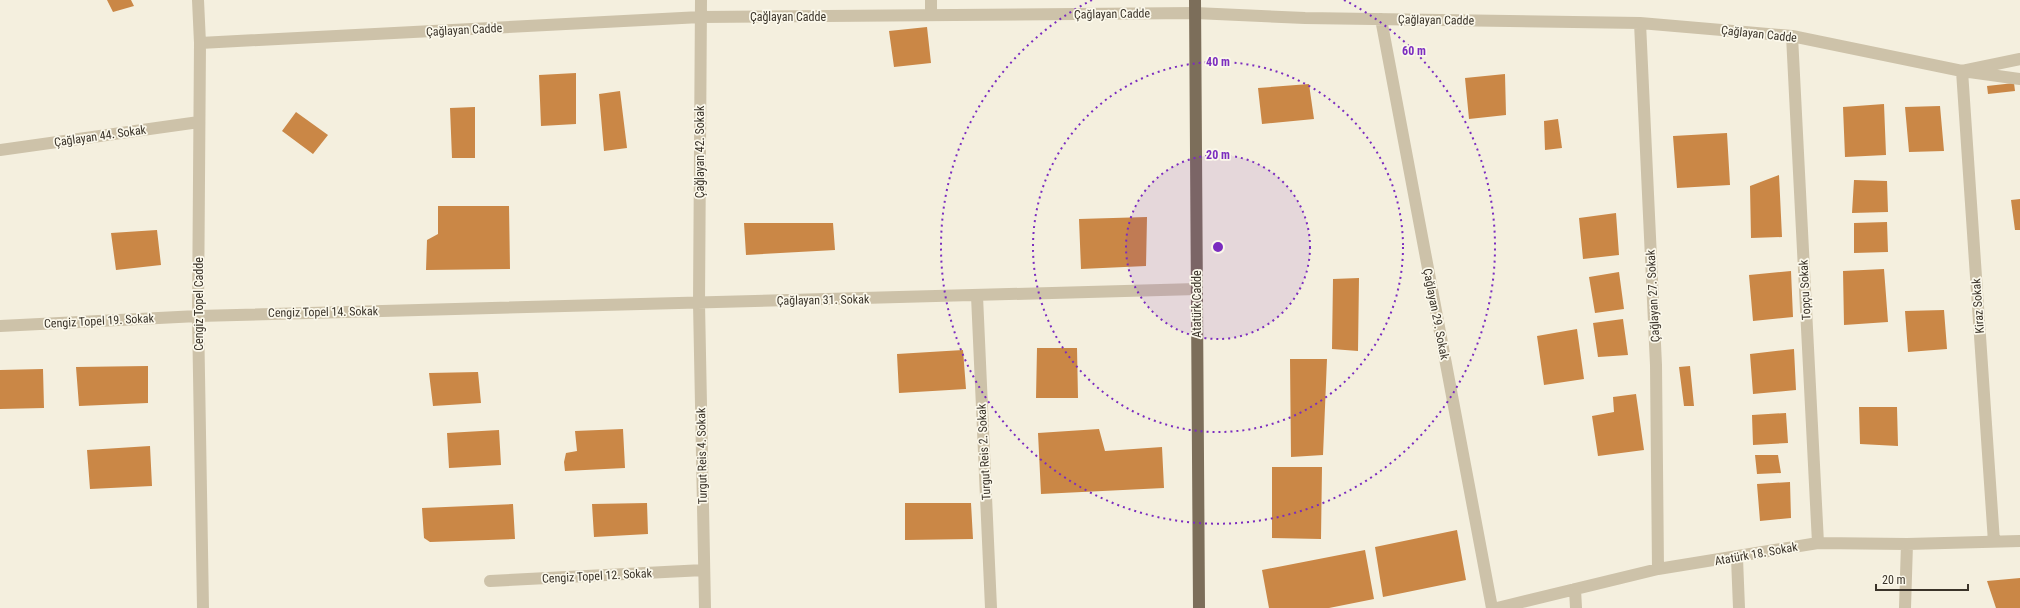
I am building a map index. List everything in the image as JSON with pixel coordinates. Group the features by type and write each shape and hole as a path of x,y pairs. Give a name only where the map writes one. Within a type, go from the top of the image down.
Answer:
{"main road":[{"name":"Atatürk Cadde","path":"1195,0 1199,608"}],"street":[{"name":"Cengiz Topel Cadde","path":"198,0 200,43 198,316 203,608"},
{"name":"Çağlayan 42. Sokak","path":"699,303 701,0"},
{"path":"931,0 931,15"},
{"name":"Çağlayan Cadde","path":"200,43 701,17 1195,13 1305,18 1640,23 1792,36 1962,71 2020,79"},
{"name":"Çağlayan 29. Sokak","path":"1381,19 1492,608"},
{"name":"Çağlayan 27. Sokak","path":"1640,23 1656,366 1658,569"},
{"name":"Topçu Sokak","path":"1792,36 1818,543"},
{"path":"1962,71 2020,59"},
{"name":"Kiraz Sokak","path":"1962,71 1994,542"},
{"name":"Çağlayan 44. Sokak","path":"0,150 199,122"},
{"name":"Çağlayan 31. Sokak","path":"448,309 1197,289"},
{"name":"Turgut Reis 2. Sokak","path":"977,296 991,608"},
{"name":"Turgut Reis 4. Sokak","path":"699,303 705,608"},
{"name":"Cengiz Topel 14. Sokak","path":"198,316 448,309"},
{"name":"Cengiz Topel 19. Sokak","path":"0,326 198,316"},
{"name":"Atatürk 18. Sokak","path":"1497,608 1658,569 1736,558 1818,543 1907,544 2020,542"},
{"path":"1905,608 1907,544"},
{"path":"1736,558 1739,608"},
{"name":"Cengiz Topel 12. Sokak","path":"490,581 704,570"},
{"path":"1575,589 1576,608"}],"building":[{"path":"107,0 131,0 134,6 113,12"},
{"path":"927,27 931,63 894,67 889,31"},
{"path":"576,73 576,124 541,126 539,75"},
{"path":"1505,74 1506,115 1469,119 1465,78"},
{"path":"2014,83 2015,91 1988,94 1987,86"},
{"path":"1309,84 1314,119 1262,124 1258,88"},
{"path":"620,91 627,148 604,151 599,94"},
{"path":"1884,104 1886,155 1845,157 1843,107"},
{"path":"1940,106 1944,151 1909,152 1905,107"},
{"path":"475,107 475,158 452,158 450,108"},
{"path":"296,112 328,135 313,154 282,131"},
{"path":"1558,119 1562,148 1545,150 1544,121"},
{"path":"1727,133 1730,185 1677,188 1673,136"},
{"path":"1779,175 1782,237 1751,238 1750,186"},
{"path":"1854,180 1887,181 1888,212 1852,213"},
{"path":"2020,199 2020,230 2015,230 2011,200"},
{"path":"438,206 509,206 510,269 426,270 427,240 438,234"},
{"path":"1616,213 1619,255 1583,259 1579,218"},
{"path":"1147,217 1146,266 1081,269 1079,219"},
{"path":"1887,222 1888,252 1854,253 1854,223"},
{"path":"744,223 833,223 835,250 746,255"},
{"path":"157,230 161,265 116,270 111,233"},
{"path":"1884,269 1888,322 1844,325 1843,271"},
{"path":"1791,271 1793,317 1753,321 1749,275"},
{"path":"1619,272 1624,309 1595,313 1589,277"},
{"path":"1359,278 1358,351 1332,349 1333,279"},
{"path":"1944,310 1947,349 1908,352 1905,311"},
{"path":"1623,319 1628,355 1598,357 1593,323"},
{"path":"1577,329 1584,379 1544,385 1537,336"},
{"path":"1037,348 1077,348 1078,398 1036,398"},
{"path":"1794,349 1796,390 1753,394 1750,354"},
{"path":"963,350 966,389 899,393 897,354"},
{"path":"1290,359 1327,359 1323,455 1291,457"},
{"path":"148,366 148,403 79,406 76,367"},
{"path":"1690,366 1694,406 1684,406 1679,367"},
{"path":"43,369 44,408 0,409 0,370"},
{"path":"478,372 481,403 433,406 429,373"},
{"path":"1636,394 1644,450 1598,456 1592,416 1614,412 1613,397"},
{"path":"1859,407 1897,407 1898,446 1860,444"},
{"path":"1786,413 1788,443 1753,445 1752,415"},
{"path":"623,429 625,468 565,471 564,462 566,453 577,451 575,431"},
{"path":"1099,429 1105,451 1162,447 1164,488 1041,494 1038,433"},
{"path":"499,430 501,465 449,468 447,433"},
{"path":"150,446 152,486 90,489 87,450"},
{"path":"1755,455 1778,455 1781,473 1757,474"},
{"path":"1272,467 1322,467 1321,539 1272,538"},
{"path":"1790,482 1791,518 1760,521 1757,484"},
{"path":"647,503 648,534 594,537 592,504"},
{"path":"905,503 971,503 973,539 905,540"},
{"path":"513,504 515,539 430,542 424,538 422,508"},
{"path":"1457,530 1466,580 1383,597 1375,547"},
{"path":"1365,550 1374,599 1329,608 1269,608 1262,570"},
{"path":"2020,578 2020,608 1996,608 1987,581"}]}
